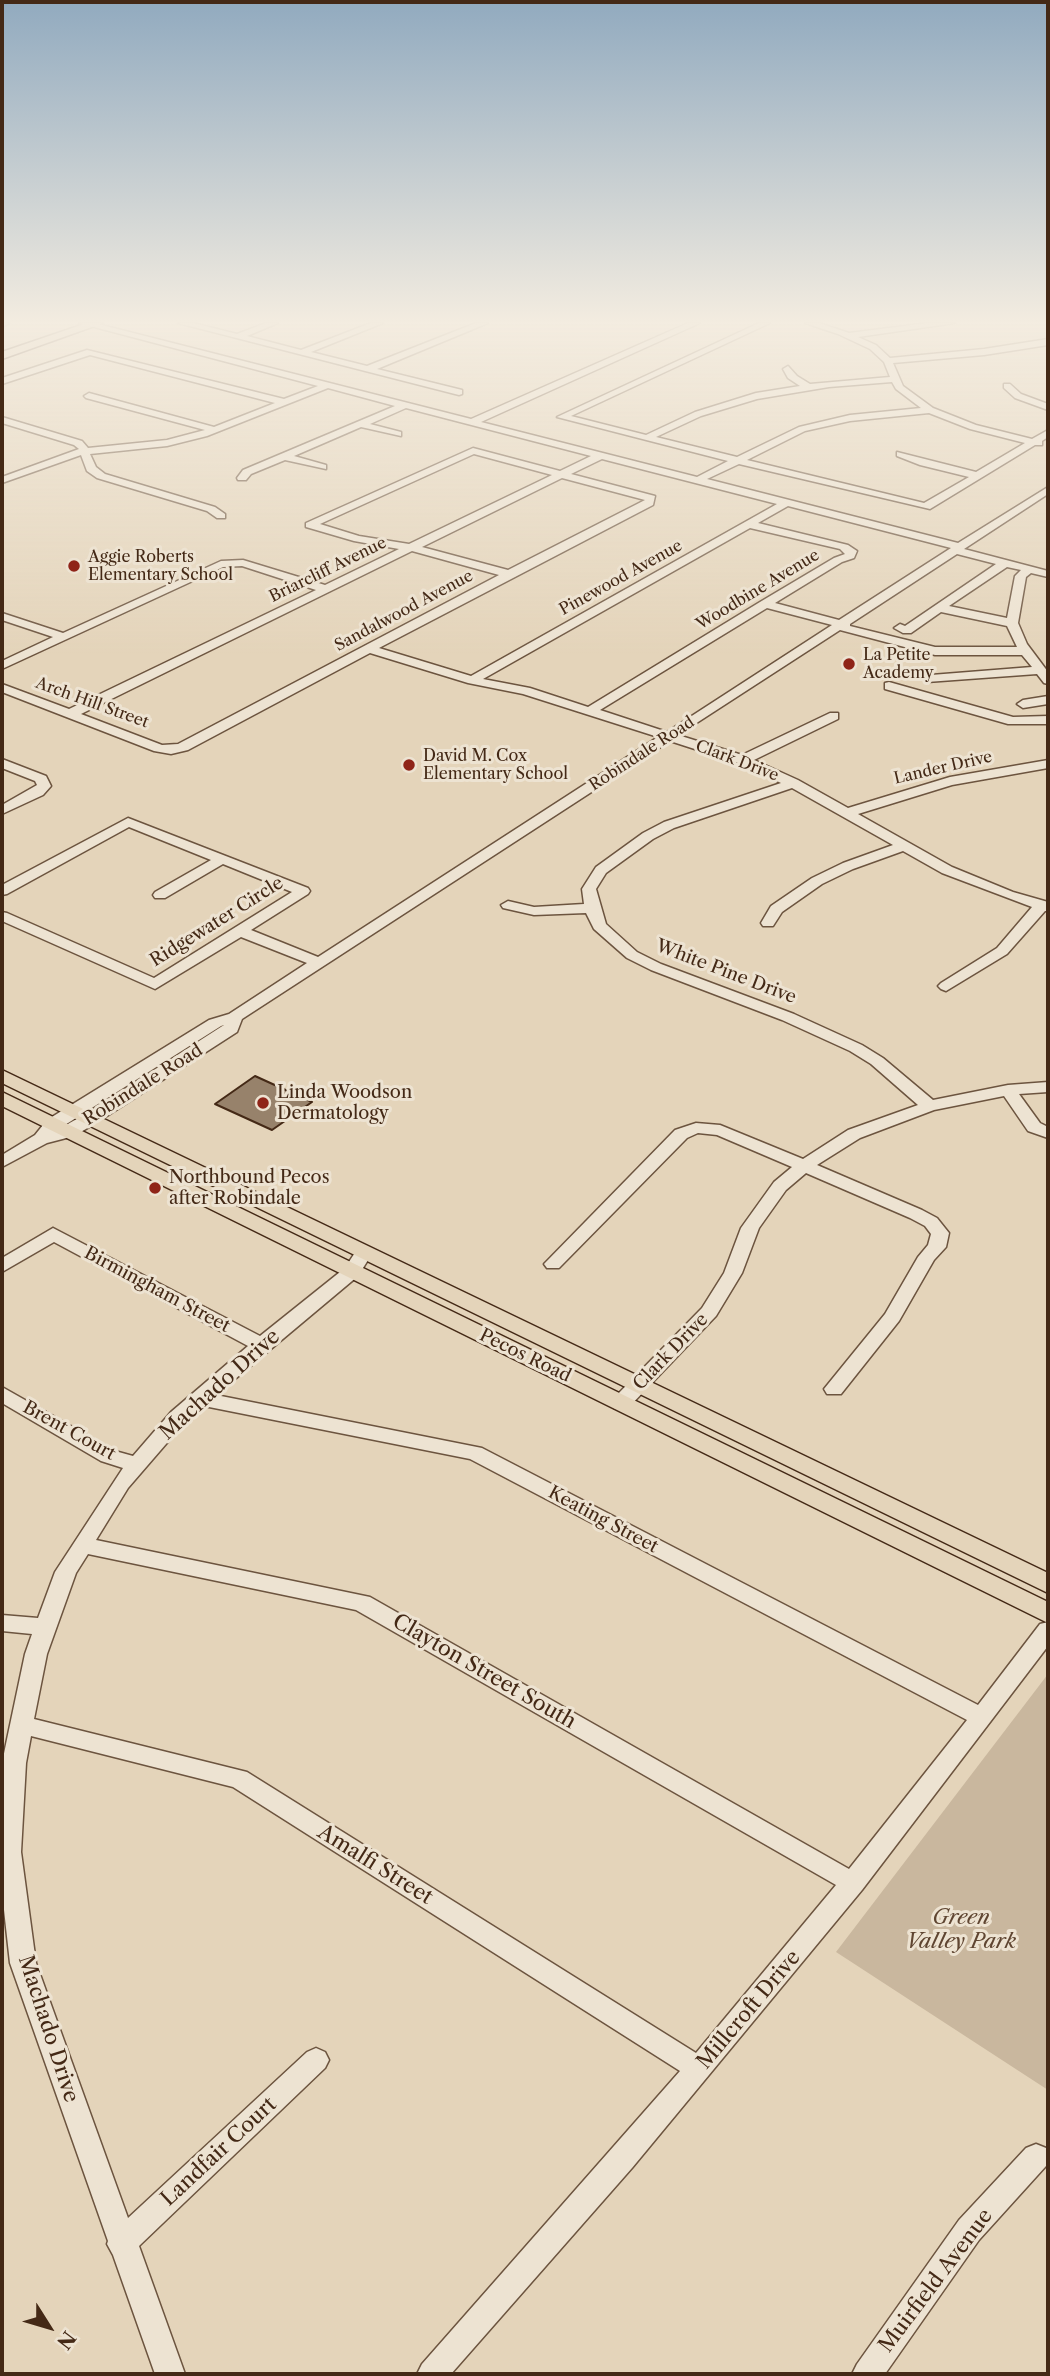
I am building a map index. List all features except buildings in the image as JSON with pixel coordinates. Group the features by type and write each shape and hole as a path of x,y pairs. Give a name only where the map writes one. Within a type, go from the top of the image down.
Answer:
{"main road":[{"name":"Pecos Road","path":"2,1076 82,1115 621,1403 1048,1613"},
{"name":"Pecos Road","path":"2,1098 54,1132 639,1386 1048,1584"}],"street":[{"path":"48,434 78,443 91,469 101,476 211,509 221,516"},
{"path":"4,477 84,451 167,443 201,434"},
{"path":"242,478 247,472 336,434"},
{"path":"394,434 398,435"},
{"path":"513,434 786,503 1048,574"},
{"path":"627,434 926,508 1047,434"},
{"path":"647,439 658,434"},
{"path":"696,481 792,434"},
{"path":"1001,434 1048,446"},
{"path":"509,574 412,547 358,539 310,525 473,451 560,474"},
{"path":"901,454 923,463 978,476"},
{"path":"283,456 322,467"},
{"name":"Briarcliff Avenue","path":"70,714 599,456"},
{"name":"Sandalwood Avenue","path":"171,750 183,747 649,503 651,498 560,474"},
{"name":"Robindale Road","path":"2,1162 231,1029 235,1017 1048,490"},
{"name":"Pinewood Avenue","path":"472,680 786,503"},
{"name":"Woodbine Avenue","path":"590,711 764,604 838,560 850,556 851,551 844,547 749,524"},
{"path":"2,665 233,561 325,589"},
{"path":"900,628 906,630 1005,563"},
{"path":"1029,569 1021,576 1012,623 1025,651 1048,680"},
{"path":"764,604 839,625 853,632 935,651 1025,651"},
{"path":"940,608 1012,623"},
{"path":"2,616 64,637"},
{"name":"Clark Drive","path":"368,648 472,680 526,691 743,760 793,783 903,846 976,883 1045,906"},
{"path":"931,678 1038,670"},
{"path":"943,701 957,689 975,681 978,675"},
{"path":"889,686 1013,721 1048,720"},
{"name":"Arch Hill Street","path":"2,688 171,750"},
{"path":"1023,704 1048,700"},
{"path":"743,760 834,716"},
{"path":"2,764 41,779 44,786 2,810"},
{"name":"Lander Drive","path":"847,813 950,781 1048,764"},
{"path":"508,905 534,911 592,908 589,889 601,870 648,836 669,825 793,783"},
{"name":"Ridgewater Circle","path":"2,891 128,822 303,891 155,984 2,916"},
{"path":"768,923 776,909 817,881 903,846"},
{"path":"160,895 222,859"},
{"path":"946,986 1002,951 1045,906"},
{"name":"White Pine Drive","path":"592,908 599,926 632,955 834,1036 877,1061 930,1106"},
{"path":"240,931 320,962"},
{"name":"Clark Drive","path":"621,1403 709,1312 733,1272 750,1228 780,1186 803,1167 854,1134 930,1106 1008,1090 1048,1087"},
{"path":"1008,1090 1034,1127 1048,1133"},
{"path":"553,1264 681,1134 696,1128 719,1130 916,1214 931,1222 940,1233 937,1247 927,1257 892,1317 834,1389"},
{"name":"Birmingham Street","path":"2,1266 52,1234 261,1345"},
{"name":"Machado Drive","path":"170,2374 121,2244 23,1963 6,1829 14,1763 36,1654 66,1572 121,1483 178,1417 358,1262"},
{"name":"Brent Court","path":"2,1394 108,1456 137,1465"},
{"name":"Keating Street","path":"199,1398 475,1453 981,1717"},
{"name":"Clayton Street South","path":"83,1545 362,1603 853,1883"},
{"path":"2,1623 46,1627"},
{"name":"Millcroft Drive","path":"432,2374 699,2069 853,1883 1048,1630"},
{"name":"Amalfi Street","path":"22,1725 239,1779 699,2069"},
{"name":"Landfair Court","path":"121,2244 316,2060"},
{"name":"Muirfield Avenue","path":"867,2374 969,2230 1036,2157"}],"green space":[{"name":"Green Valley Park","path":"1048,1674 1048,2090 836,1952"}],"place":[{"name":"Aggie Roberts Elementary School","path":"74,566"},
{"name":"La Petite Academy","path":"849,664"},
{"name":"David M. Cox Elementary School","path":"409,765"},
{"name":"Linda Woodson Dermatology","path":"263,1103"},
{"name":"Northbound Pecos after Robindale","path":"155,1188"}]}
